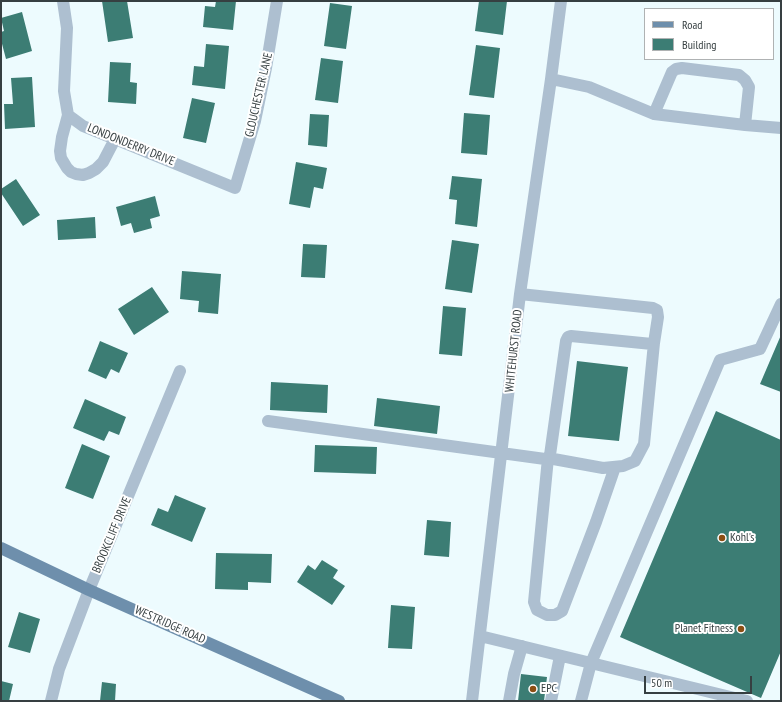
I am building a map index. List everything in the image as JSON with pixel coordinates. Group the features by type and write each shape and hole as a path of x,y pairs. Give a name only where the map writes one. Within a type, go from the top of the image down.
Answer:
{"main road":[{"name":"WESTRIDGE ROAD","path":"1,548 89,590 339,701"}],"street":[{"path":"63,1 66,28 64,91 68,115 60,151 62,158 67,168 71,172 83,175 89,173 103,162 115,139"},
{"name":"GLOUCHESTER LANE","path":"235,188 255,121 278,1"},
{"name":"WHITEHURST ROAD","path":"472,701 520,294 551,79 560,1"},
{"path":"654,114 672,72 676,69 682,68 739,75 745,80 749,87 745,125"},
{"path":"551,79 589,87 654,114 781,128"},
{"name":"LONDONDERRY DRIVE","path":"68,115 83,126 235,188"},
{"path":"268,421 502,454 545,459 548,458 603,468 623,466 635,461 644,444 658,317 657,310 653,308 520,294"},
{"path":"581,701 591,663 720,360 760,349 781,304"},
{"path":"615,467 562,612 555,615 547,615 537,610 534,602 548,458 550,455 566,341 568,337 571,336 654,343"},
{"name":"BROOKCLIFF DRIVE","path":"51,701 59,668 89,590 180,371"},
{"path":"480,636 747,701"},
{"path":"509,701 514,674 522,646"},
{"path":"552,701 560,656"}],"building":[{"path":"102,1 127,1 133,38 108,42"},
{"path":"216,1 236,1 233,30 203,27 205,6 215,7"},
{"path":"479,1 507,1 503,35 475,31"},
{"path":"330,3 352,6 346,49 324,46"},
{"path":"22,12 32,51 6,59 1,40 1,32 4,31 1,18"},
{"path":"206,44 229,46 225,89 192,85 194,66 204,67"},
{"path":"476,45 500,48 494,98 469,95"},
{"path":"321,58 343,61 338,103 315,100"},
{"path":"110,62 131,63 130,82 137,83 136,104 108,102"},
{"path":"32,77 35,127 5,129 4,104 13,104 11,78"},
{"path":"192,98 215,103 206,143 183,138"},
{"path":"464,113 490,115 487,155 461,153"},
{"path":"310,114 329,115 327,147 308,145"},
{"path":"296,162 327,168 323,189 314,187 310,208 289,204"},
{"path":"452,176 482,179 477,227 455,224 457,200 449,199"},
{"path":"16,179 40,215 23,226 1,193 1,189"},
{"path":"155,196 160,216 150,219 152,228 134,233 131,223 121,226 116,207"},
{"path":"95,217 96,238 58,240 57,220"},
{"path":"452,240 479,244 472,293 445,289"},
{"path":"303,244 327,245 325,278 301,277"},
{"path":"182,271 221,274 218,314 198,312 199,301 180,299"},
{"path":"152,287 169,312 134,335 118,309"},
{"path":"443,306 466,308 462,356 439,354"},
{"path":"781,335 781,392 760,384"},
{"path":"100,341 128,353 119,373 111,369 106,379 88,371"},
{"path":"577,361 628,367 619,441 568,436"},
{"path":"271,382 328,385 327,413 270,410"},
{"path":"377,398 440,406 437,434 374,426"},
{"path":"85,399 126,417 119,435 109,431 104,441 73,428"},
{"name":"Kohl's","path":"716,411 781,440 781,651 761,698 620,637"},
{"path":"82,444 110,456 93,499 65,488"},
{"path":"315,445 377,447 376,474 314,472"},
{"path":"175,495 206,508 192,542 151,525 158,508 168,512"},
{"path":"427,520 451,522 449,557 424,555"},
{"path":"216,553 272,554 271,583 248,582 248,590 215,589"},
{"path":"322,560 338,570 333,578 345,586 332,605 297,582 308,565 315,570"},
{"path":"391,605 415,607 412,649 388,648"},
{"path":"19,612 40,619 30,653 8,647"},
{"name":"EPC","path":"521,674 547,677 544,701 518,701"},
{"path":"1,681 13,684 9,701 1,701"},
{"path":"102,682 116,684 115,701 100,701"}],"place":[{"name":"Kohl's","path":"722,538"},
{"name":"Planet Fitness","path":"741,629"},
{"name":"EPC","path":"533,689"}]}
